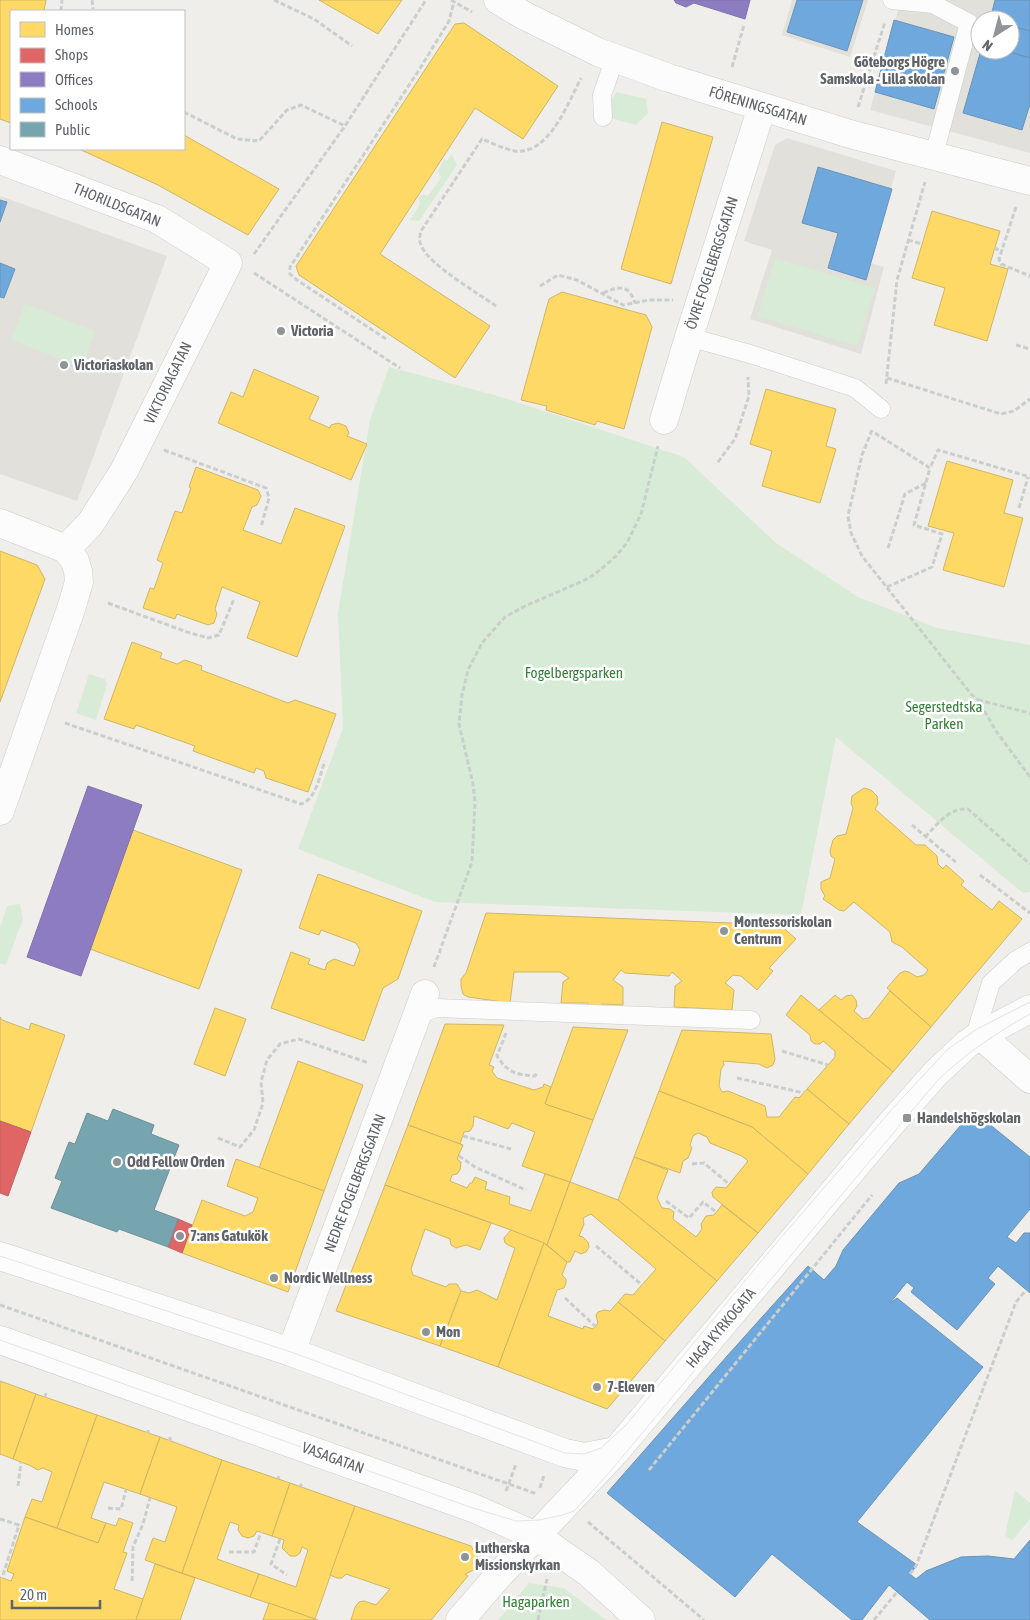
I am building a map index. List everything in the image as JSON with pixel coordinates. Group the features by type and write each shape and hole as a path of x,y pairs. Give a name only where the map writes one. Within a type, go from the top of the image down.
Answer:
{"street":[{"name":"FÖRENINGSGATAN","path":"498,0 523,15 598,52 669,78 850,134 1030,181"},
{"name":"ÖVRE FOGELBERGSGATAN","path":"664,420 762,107"},
{"name":"THORILDSGATAN","path":"0,160 157,218 236,265"},
{"name":"VIKTORIAGATAN","path":"66,549 90,524 124,471 236,265"},
{"path":"0,523 66,549 75,561 79,582 72,609 0,811"},
{"name":"NEDRE FOGELBERGSGATAN","path":"291,1352 422,1004"},
{"name":"HAGA KYRKOGATA","path":"460,1620 500,1574 531,1534 566,1504 616,1452 895,1119 951,1057 980,1035 1030,1009"},
{"path":"980,1035 1030,1079"},
{"path":"0,1256 291,1352 554,1449 584,1457 616,1452"},
{"name":"VASAGATAN","path":"0,1340 473,1508 496,1518 531,1534 589,1573 641,1620"}],"lane":[{"path":"892,0 933,4 969,23 934,155"},
{"path":"603,117 602,95 615,58"},
{"path":"689,336 856,388 881,409"},
{"path":"980,1035 977,1029 991,983 1016,960 1030,952"},
{"path":"422,1004 436,1008 751,1020"}],"path":[{"path":"274,0 314,19 352,46"},
{"path":"400,368 236,265 345,126 426,0"},
{"path":"850,134 892,0"},
{"path":"386,340 297,280 290,274 290,266 419,70 449,21 454,2"},
{"path":"732,67 744,24"},
{"path":"496,306 435,263 423,250 419,240 421,231 482,139 515,151 536,148 551,133 584,71"},
{"path":"185,112 237,138 258,142 287,110 300,105 345,126"},
{"path":"881,409 887,378 897,280 934,155"},
{"path":"1016,207 999,259 1001,264 1030,276"},
{"path":"908,240 922,244"},
{"path":"994,248 1002,251"},
{"path":"540,286 558,275 577,280 623,305 649,300 674,300"},
{"path":"603,293 616,287 626,290 632,295 635,303"},
{"path":"1016,345 1030,349"},
{"path":"718,462 735,439 749,396 750,354"},
{"path":"887,378 1001,414 1014,411 1030,399"},
{"path":"422,1004 472,862 475,802 473,784 459,724 462,695 468,670 482,643 505,617 596,574 615,558 627,543 641,514 664,420"},
{"path":"930,468 872,431 862,454 848,516 851,533 862,556 971,694 978,700 996,731 1030,776"},
{"path":"162,450 266,488 269,498 261,527"},
{"path":"886,587 932,566 942,534 914,525 930,468 938,450 1029,477 1020,508"},
{"path":"888,548 905,494 926,483"},
{"path":"108,603 208,638 219,635 234,599"},
{"path":"978,700 1030,713"},
{"path":"65,723 301,804 306,803 312,796 325,761"},
{"path":"925,837 948,814 958,808 968,809 1030,864"},
{"path":"912,825 956,863"},
{"path":"980,874 1030,913"},
{"path":"514,1011 497,1056 504,1067 521,1075 535,1076 538,1072"},
{"path":"218,1138 240,1147 254,1130 263,1103 261,1082 267,1060 280,1044 299,1039 371,1064"},
{"path":"782,1051 828,1066"},
{"path":"737,1078 804,1093"},
{"path":"463,1136 511,1149"},
{"path":"459,1156 475,1167 526,1190"},
{"path":"692,1164 704,1163 729,1184"},
{"path":"649,1470 873,1193"},
{"path":"666,1201 689,1218 703,1202 716,1212"},
{"path":"596,1246 642,1284"},
{"path":"910,1574 916,1566 1016,1302 1026,1290"},
{"path":"565,1298 595,1326"},
{"path":"0,1305 537,1494"},
{"path":"496,1518 520,1454 524,1438"},
{"path":"531,1534 537,1494 554,1449"},
{"path":"18,1486 22,1462"},
{"path":"108,1508 121,1509 126,1490"},
{"path":"132,1581 134,1547 150,1498"},
{"path":"566,1504 704,1620"},
{"path":"0,1519 19,1525 2,1572 2,1578"},
{"path":"229,1552 254,1552 261,1532"},
{"path":"280,1539 271,1564 287,1575"},
{"path":"538,1620 548,1574"},
{"path":"874,1620 897,1592"}],"shaded area":[{"path":"792,0 868,0 850,57 782,35"},
{"name":"Göteborgs Högre Samskola - Lilla skolan","path":"901,0 1030,0 1030,153 870,110"},
{"path":"787,138 896,171 870,263 884,267 861,354 750,319 772,250 744,241 775,145"},
{"name":"Victoriaskolan","path":"0,196 167,256 77,501 0,474"}],"green space":[{"path":"617,92 646,99 648,113 636,125 610,118 609,104"},
{"path":"452,154 457,165 419,221 410,220 420,205 419,198 423,194 428,196 441,178 438,171 444,159 447,161"},
{"path":"775,258 875,288 857,346 758,316"},
{"path":"25,304 95,331 82,367 11,340"},
{"name":"Fogelbergsparken","path":"389,367 498,396 684,457 776,543 858,597 937,628 1030,645 1030,892 1023,893 836,737 801,915 435,902 298,849 343,728 338,613 370,420"},
{"path":"89,674 105,679 107,684 96,720 76,713"},
{"path":"20,904 23,919 6,965 0,963 0,927 7,906"},
{"path":"1015,1490 1030,1503 1030,1519 1012,1541 1005,1535"},
{"name":"Hagaparken","path":"529,1583 564,1588 606,1620 498,1620"}],"building: Homes":[{"path":"0,0 46,0 44,10 10,10 10,123 0,119"},
{"path":"319,0 402,0 378,34"},
{"path":"464,23 558,86 523,139 475,108 380,254 490,326 455,378 299,275 296,266 455,24"},
{"path":"662,122 713,137 671,284 621,269"},
{"path":"185,136 279,189 248,235 158,185 81,150 185,150"},
{"path":"932,211 1000,231 990,264 1008,269 987,341 934,325 945,288 912,278"},
{"path":"562,292 646,315 652,327 624,429 597,421 595,425 546,410 547,406 521,400 549,299"},
{"path":"254,369 319,397 309,419 330,428 331,425 338,423 346,426 349,433 347,436 367,444 351,480 218,423 231,392 243,397"},
{"path":"766,389 836,409 826,446 836,449 820,503 762,486 772,451 750,444"},
{"path":"947,461 1013,480 1004,513 1023,518 1004,587 943,570 954,533 928,526"},
{"path":"196,467 258,490 261,496 257,505 252,507 243,530 281,544 295,508 345,526 297,657 247,638 260,602 222,587 215,609 217,614 214,623 208,625 177,614 175,619 143,608 150,588 154,589 163,563 157,560 175,511 182,513"},
{"path":"0,551 37,565 45,579 0,702"},
{"path":"132,642 162,653 160,658 177,664 185,660 202,666 201,670 288,703 295,700 336,714 308,792 266,778 264,771 256,768 254,773 193,751 195,746 136,725 134,729 104,719"},
{"path":"864,788 871,790 877,796 878,804 875,809 916,845 925,845 937,856 938,864 943,869 946,865 964,881 961,885 992,910 999,901 1022,919 931,1027 887,988 900,973 905,971 917,977 924,975 928,970 902,947 892,942 890,932 854,902 844,911 839,910 823,899 825,896 821,889 821,882 830,878 835,859 831,856 830,851 833,840 837,836 846,834 853,808 851,803 852,796"},
{"path":"133,830 242,870 199,989 90,949"},
{"path":"318,874 422,911 398,979 383,988 364,1041 271,1008 291,952 310,959 308,964 325,970 327,963 334,959 354,966 360,950 356,943 321,930 319,935 299,928"},
{"path":"486,913 780,925 796,939 769,968 773,971 757,990 741,976 733,975 725,983 734,990 732,1010 674,1007 675,986 682,981 672,972 669,976 625,973 621,970 613,980 623,987 623,1005 602,1004 601,1008 588,1007 588,1003 561,1003 563,982 569,978 560,972 514,972 510,1003 468,997 463,994 461,979 466,973"},
{"path":"890,991 931,1027 893,1072 819,1010 835,995 841,1000 846,996 852,995 856,1000 857,1006 854,1011 863,1019 869,1018"},
{"path":"801,995 893,1072 849,1124 807,1089 835,1057 835,1051 823,1041 820,1044 815,1044 811,1041 810,1035 786,1015"},
{"path":"215,1008 246,1019 225,1076 194,1064"},
{"path":"0,1017 2,1020 29,1030 31,1023 65,1035 31,1132 0,1121"},
{"path":"445,1024 504,1025 489,1065 494,1067 492,1071 497,1078 534,1090 543,1087 544,1084 551,1087 545,1104 593,1120 570,1182 522,1166 535,1132 512,1123 508,1129 474,1116 473,1126 470,1131 464,1132 460,1144 408,1125"},
{"path":"573,1027 628,1030 593,1120 545,1104"},
{"path":"682,1030 771,1034 775,1059 773,1065 767,1068 759,1064 723,1061 724,1065 721,1069 719,1086 722,1092 728,1091 765,1106 767,1117 779,1117 795,1097 799,1098 807,1089 849,1124 808,1174 752,1127 659,1091"},
{"path":"298,1061 363,1085 324,1191 259,1168"},
{"path":"659,1091 752,1127 808,1174 758,1233 713,1197 712,1192 716,1187 726,1188 748,1161 742,1156 710,1143 707,1137 698,1133 693,1136 690,1145 692,1148 688,1158 683,1161 680,1173 634,1157"},
{"path":"408,1125 463,1145 457,1159 461,1162 460,1170 457,1174 452,1175 450,1181 467,1188 475,1177 487,1182 485,1189 510,1197 509,1204 531,1211 545,1174 570,1182 547,1245 511,1230 385,1185"},
{"path":"634,1157 668,1170 657,1198 662,1208 670,1209 674,1212 673,1219 696,1237 702,1229 701,1224 706,1216 714,1215 722,1205 758,1233 717,1281 618,1200"},
{"path":"236,1159 324,1191 288,1292 182,1253 202,1200 245,1216 253,1212 258,1198 227,1186"},
{"path":"570,1182 618,1200 717,1281 665,1341 618,1302 625,1294 633,1295 656,1269 591,1214 583,1218 584,1224 579,1236 588,1242 589,1247 586,1252 581,1254 575,1251 570,1262 567,1262 547,1245"},
{"path":"385,1185 491,1223 480,1250 466,1245 456,1248 451,1245 450,1239 425,1229 411,1269 413,1275 446,1287 449,1284 457,1284 461,1291 440,1346 336,1311"},
{"path":"511,1230 544,1243 498,1367 440,1346 461,1291 469,1293 477,1290 497,1300 515,1248 505,1243 504,1238"},
{"path":"544,1243 567,1262 562,1275 566,1279 566,1283 564,1288 557,1290 548,1316 583,1329 584,1326 593,1329 598,1323 596,1315 598,1312 610,1311 618,1302 665,1341 607,1409 498,1367"},
{"path":"0,1381 36,1394 13,1459 0,1454"},
{"path":"36,1394 97,1415 57,1528 25,1517 32,1499 42,1502 52,1472 43,1468 38,1470 13,1459"},
{"path":"97,1415 160,1437 140,1494 104,1482 91,1518 106,1523 98,1543 57,1528"},
{"path":"160,1437 222,1460 182,1573 145,1560 153,1538 165,1542 177,1507 140,1494"},
{"path":"222,1460 290,1483 272,1536 257,1531 254,1536 248,1538 242,1536 238,1530 239,1525 230,1522 217,1559 259,1574 250,1597 182,1573"},
{"path":"290,1483 355,1506 315,1619 250,1597 259,1574 296,1587 308,1550 302,1547 300,1553 296,1556 290,1556 282,1548 284,1540 272,1536"},
{"path":"355,1506 471,1546 475,1552 478,1558 474,1570 465,1574 468,1576 431,1620 351,1620 355,1607 359,1602 364,1601 376,1605 390,1589 346,1574 342,1578 330,1575"},
{"path":"25,1517 98,1543 106,1523 116,1526 119,1518 133,1523 123,1552 127,1553 114,1589 143,1599 136,1620 0,1620 0,1577 11,1581 14,1574 7,1571"},
{"path":"155,1564 195,1578 180,1620 136,1620"},
{"path":"269,1603 315,1619 318,1620 263,1620"}],"building: Shops":[{"path":"0,1121 31,1132 8,1196 0,1193"},
{"name":"7:ans Gatukök","path":"178,1219 192,1225 182,1253 168,1247"}],"building: Offices":[{"path":"674,0 750,0 745,19 694,3 686,7 676,3"},
{"path":"88,786 142,805 81,976 27,957"}],"building: Schools":[{"path":"797,0 863,0 847,51 787,32"},
{"path":"995,0 1030,0 1030,31 1020,28 1020,10 992,10"},
{"path":"894,20 954,37 934,109 875,92"},
{"path":"1020,28 1030,31 1030,58 1020,55"},
{"path":"1020,55 1030,58 1030,104 1022,130 963,113 978,60 1020,60"},
{"path":"818,167 892,189 866,280 828,268 838,233 802,223"},
{"path":"0,200 7,202 0,222"},
{"path":"0,263 15,269 4,298 0,297"},
{"path":"973,1111 1030,1157 1030,1209 1007,1237 1016,1243 1024,1233 1030,1233 1030,1293 998,1266 988,1278 995,1284 957,1330 911,1292 914,1288 907,1282 890,1303 897,1298 983,1367 857,1522 917,1565 910,1574 916,1579 926,1571 961,1557 988,1556 1014,1559 1030,1540 1030,1620 930,1620 889,1585 862,1620 852,1620 772,1554 735,1597 607,1493 808,1266 824,1280 836,1266 843,1250 899,1183 919,1174"}],"building: Public":[{"name":"Odd Fellow Orden","path":"113,1109 154,1125 151,1134 179,1145 154,1210 178,1219 168,1247 119,1229 117,1232 51,1208 62,1181 55,1178 69,1142 75,1144 87,1113 108,1121"}],"tram line":[{"path":"0,1256 291,1352 565,1453 584,1454 601,1448 625,1426 778,1241 893,1108 948,1049 977,1029 1030,1002"},
{"path":"0,1340 473,1508 516,1521 539,1520 563,1515 574,1511 608,1474 937,1081 981,1044 1030,1014"}],"place":[{"name":"Göteborgs Högre Samskola - Lilla skolan","path":"955,71"},
{"name":"Victoria","path":"281,331"},
{"name":"Victoriaskolan","path":"64,365"},
{"name":"Montessoriskolan Centrum","path":"724,931"},
{"name":"Handelshögskolan","path":"907,1118"},
{"name":"Odd Fellow Orden","path":"117,1162"},
{"name":"7:ans Gatukök","path":"180,1236"},
{"name":"Nordic Wellness","path":"274,1278"},
{"name":"Mon","path":"426,1332"},
{"name":"7-Eleven","path":"597,1387"},
{"name":"Lutherska Missionskyrkan","path":"465,1557"}],"park label":[{"name":"Segerstedtska Parken","path":"944,716"}]}
